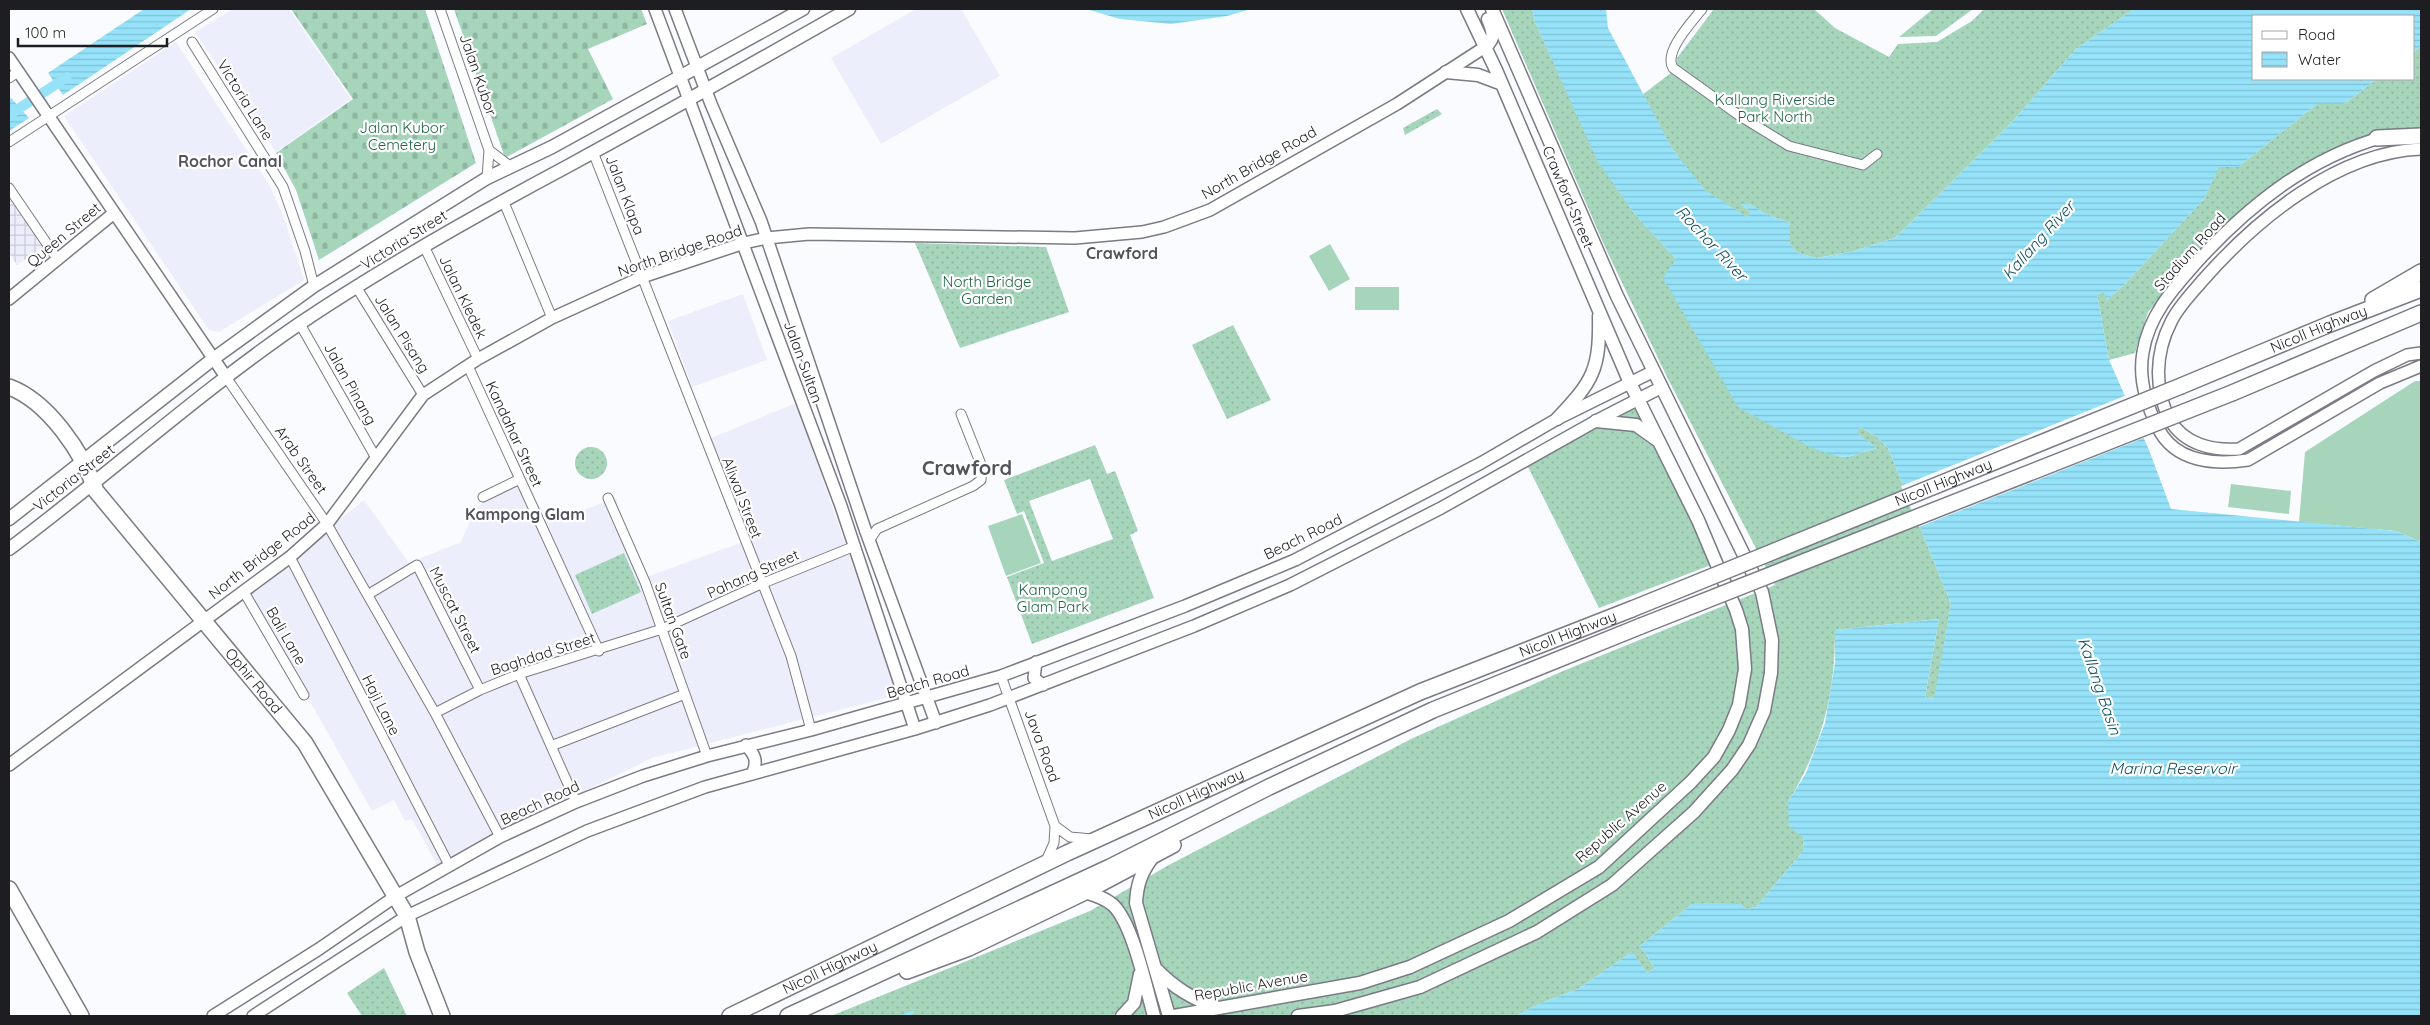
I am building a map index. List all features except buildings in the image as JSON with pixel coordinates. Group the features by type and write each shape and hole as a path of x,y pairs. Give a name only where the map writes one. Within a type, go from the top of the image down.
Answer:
{"highway":[{"path":"2377,138 2421,136"},
{"name":"Nicoll Highway","path":"730,1016 1043,865 1420,692 1632,609 2262,354 2411,288 2421,272"},
{"name":"Nicoll Highway","path":"788,1016 1110,867 1268,787 1432,710 2232,393 2421,313"},
{"name":"Ophir Road","path":"9,387 27,396 42,407 82,460 96,491 305,743 407,916 417,952 442,1016"},
{"path":"841,992 969,948 1152,858 1268,787"},
{"path":"9,889 81,1016"}],"main road":[{"name":"Jalan Sultan","path":"655,9 855,546 915,729"},
{"name":"Jalan Sultan","path":"675,9 705,89 767,238 865,529 936,723"},
{"name":"Victoria Street","path":"9,519 213,359 314,286 487,178 552,147 803,9"},
{"name":"Victoria Street","path":"9,549 94,484 226,377 300,324 424,246 503,200 849,9"},
{"name":"Crawford Street","path":"1467,9 1486,47 1630,382 1639,398"},
{"path":"1484,9 1494,34 1492,42 1486,47"},
{"name":"Crawford Street","path":"1492,9 1597,252 1662,387"},
{"name":"North Bridge Road","path":"9,766 290,557 327,524 423,395 478,359 552,318 642,277 767,238 809,234 1075,238 1142,232 1164,227 1210,210 1396,104 1486,47"},
{"name":"Arab Street","path":"9,58 17,76 46,111 226,377"},
{"path":"1446,72 1478,75 1502,84"},
{"name":"Stadium Road","path":"2421,128 2405,130 2347,148 2282,184 2248,210 2215,242 2174,288 2153,318 2143,352 2141,375 2149,410 2162,435 2177,451 2196,460 2224,464 2248,460 2380,383 2421,366"},
{"name":"Stadium Road","path":"2421,149 2373,158 2334,174 2264,219 2223,257 2171,321 2162,344 2158,374 2162,404 2176,430 2188,439 2221,450 2238,448 2374,371 2408,355 2421,353"},
{"name":"Queen Street","path":"9,299 114,213"},
{"path":"1557,419 1582,393 1593,376 1598,340 1599,309"},
{"name":"Beach Road","path":"213,1016 319,949 396,896 500,837 576,802 643,776 707,756 811,730 1001,676 1185,606 1295,560 1481,463 1557,419 1654,371"},
{"path":"253,1016 407,916 587,831 642,808 753,772 915,729 1010,699 1290,585 1441,508 1596,421 1662,387 1762,592 1772,640 1771,673 1764,711 1749,745 1732,770 1680,824 1612,885 1537,932 1420,987 1335,1011 1298,1016"},
{"name":"Republic Avenue","path":"1174,1016 1360,983 1410,967 1509,921 1599,867 1691,782 1714,757 1729,730 1739,705 1745,669 1742,630 1698,520 1639,398"},
{"path":"1569,413 1579,419 1581,430"},
{"path":"1596,421 1636,425 1662,444"},
{"path":"1036,662 1034,678 1043,685"},
{"path":"746,745 755,756 756,766 753,772"},
{"path":"1152,858 1142,872 1137,886 1136,903 1169,1016"},
{"path":"1085,892 1103,898 1121,915 1140,968 1154,1016"},
{"path":"1154,967 1179,990 1200,1002 1218,1008"},
{"path":"1122,1016 1134,1003 1140,968"}],"street":[{"path":"9,142 46,111 213,9"},
{"name":"Jalan Kubor","path":"440,9 489,150 487,178"},
{"path":"1702,9 1672,51 1670,63 1673,68 1732,110 1789,146 1863,165 1878,154"},
{"name":"Victoria Lane","path":"192,42 283,187 303,242 314,286"},
{"path":"489,150 511,167"},
{"name":"Jalan Klapa","path":"593,152 642,277"},
{"path":"9,188 58,260"},
{"path":"503,200 552,318"},
{"name":"Jalan Kledek","path":"424,246 478,359"},
{"name":"Aliwal Street","path":"642,277 761,584 791,656 811,730"},
{"name":"Jalan Pisang","path":"357,288 423,395"},
{"name":"Jalan Pinang","path":"300,324 376,458"},
{"name":"Kandahar Street","path":"468,366 599,651"},
{"name":"Arab Street","path":"226,377 327,524 369,594 435,713 500,837"},
{"path":"869,540 877,529 973,486 981,480 982,467 961,414"},
{"path":"482,497 520,479"},
{"name":"Sultan Gate","path":"608,498 645,582 707,756"},
{"path":"850,533 865,529 906,512 910,513"},
{"name":"Pahang Street","path":"662,629 761,584 855,546"},
{"name":"Haji Lane","path":"290,557 449,865"},
{"name":"Muscat Street","path":"369,594 417,565 480,690"},
{"name":"Bali Lane","path":"244,592 304,695"},
{"name":"Baghdad Street","path":"435,713 480,690 519,674 599,651 662,629"},
{"path":"519,674 576,802"},
{"name":"Java Road","path":"1001,676 1056,826"},
{"path":"551,746 685,694"},
{"path":"1043,865 1054,843 1056,826 1070,836 1090,840 1102,838"}],"shaded area":[{"path":"233,9 289,9 351,99 276,152 195,32"},
{"path":"916,9 961,9 1000,76 881,144 831,58"},
{"path":"176,42 270,186 284,218 304,280 219,332 209,330 64,116"},
{"path":"9,194 45,246 17,265 9,253"},
{"path":"743,294 767,360 692,387 668,321"},
{"path":"796,403 898,695 652,758 556,805 438,867 412,819 405,821 394,800 372,811 248,592 364,500 409,563 461,542 476,508 520,474 549,523 616,498 641,579 751,539 709,439"}],"green space":[{"name":"Jalan Kubor Cemetery","path":"291,9 425,9 476,163 319,260 296,190 276,153 353,99"},
{"name":"Jalan Kubor Cemetery","path":"454,9 641,9 647,24 588,49 613,99 505,158"},
{"path":"1502,9 1532,9 1535,22 1598,160 1633,212 1676,259 1835,456 1848,457 1877,448 1856,433 1860,427 1876,436 1888,448 1951,604 1935,699 1925,697 1939,619 1835,630 1832,676 1824,719 1810,761 1788,802 1803,837 1804,850 1756,907 1746,909 1739,903 1692,904 1640,946 1655,968 1647,973 1632,952 1578,989 1541,1003 1516,1016 831,1016 1090,911 1167,866 1411,739 1563,671 1775,585 1668,379 1605,247"},
{"name":"Kallang Riverside Park North","path":"1714,9 1814,9 1835,28 1889,57 1898,44 1937,42 1972,21 1984,9 2134,9 2076,49 2012,122 1895,238 1851,252 1816,258 1798,253 1790,244 1790,223 1764,213 1752,205 1741,204 1751,212 1747,217 1710,195 1698,183 1673,150 1642,95 1676,69 1677,58"},
{"path":"1933,9 1973,9 1936,36 1899,37"},
{"path":"2421,46 2421,128 2405,130 2283,184 2181,277 2148,312 2135,353 2109,360 2097,294 2105,292 2107,300 2124,285 2204,199 2219,166 2238,167 2317,104 2344,104 2376,80 2415,80 2415,51"},
{"path":"1437,109 1442,114 1405,135 1403,128"},
{"name":"North Bridge Garden","path":"915,243 1046,247 1069,312 960,348"},
{"path":"1330,244 1350,279 1329,291 1309,256"},
{"path":"1355,287 1399,287 1399,310 1355,310"},
{"path":"1233,325 1271,400 1227,419 1192,345"},
{"path":"2415,381 2421,381 2421,542 2396,531 2299,522 2305,452"},
{"path":"1639,398 1711,565 1599,608 1525,461"},
{"name":"Kampong Glam Park","path":"1095,445 1107,474 1115,471 1138,531 1130,535 1154,598 1032,644 1007,577 1044,563 1024,511 1017,514 1004,480","holes":["1090,479 1113,539 1052,561 1029,501"]},
{"path":"591,447 597,448 602,452 606,457 606,469 602,474 597,478 591,479 585,478 580,474 576,469 575,463 576,457 580,452 585,448"},
{"path":"2231,484 2291,491 2289,514 2228,507"},
{"path":"1022,514 1041,563 1006,576 988,526"},
{"path":"624,553 641,592 592,614 575,575"},
{"path":"384,968 407,1016 362,1016 347,993"}],"water":[{"path":"144,9 191,9 63,95 48,73"},
{"path":"1086,9 1251,9 1227,16 1171,24 1120,19"},
{"name":"Marina Reservoir","path":"1532,9 1606,9 1608,28 1673,150 1705,190 1747,217 1751,212 1740,203 1752,205 1764,213 1790,223 1790,244 1798,253 1816,258 1851,252 1895,238 2012,122 2076,49 2134,9 2421,9 2421,46 2415,51 2415,15 2252,15 2252,80 2376,80 2344,104 2317,104 2238,167 2219,167 2204,199 2124,285 2107,300 2104,293 2097,294 2109,360 2149,450 2171,509 2396,531 2421,542 2421,1016 1516,1016 1541,1003 1578,989 1632,952 1647,973 1655,968 1640,946 1692,904 1739,903 1746,909 1756,907 1804,850 1803,837 1789,827 1788,802 1806,773 1825,723 1835,663 1835,630 1939,619 1925,697 1934,699 1951,604 1888,448 1876,436 1860,427 1857,433 1877,448 1848,457 1835,456 1812,448 1738,407 1663,278 1676,259 1633,212 1597,160 1535,22"},
{"path":"11,98 29,118 9,131 9,99"}],"pier":[{"path":"2127,395 2146,437 1919,527 1901,486"}],"waterway":[{"name":"Rochor Canal","path":"9,115 67,77"},
{"path":"903,1016 913,1012"}],"district":[{"name":"Rochor Canal","path":"230,161"},
{"name":"Crawford","path":"1122,253"},
{"name":"Crawford","path":"967,468"},
{"name":"Kampong Glam","path":"525,514"}],"water label":[{"name":"Kallang River","path":"2038,240"},
{"name":"Rochor River","path":"1712,243"},
{"name":"Kallang Basin","path":"2100,686"}]}
